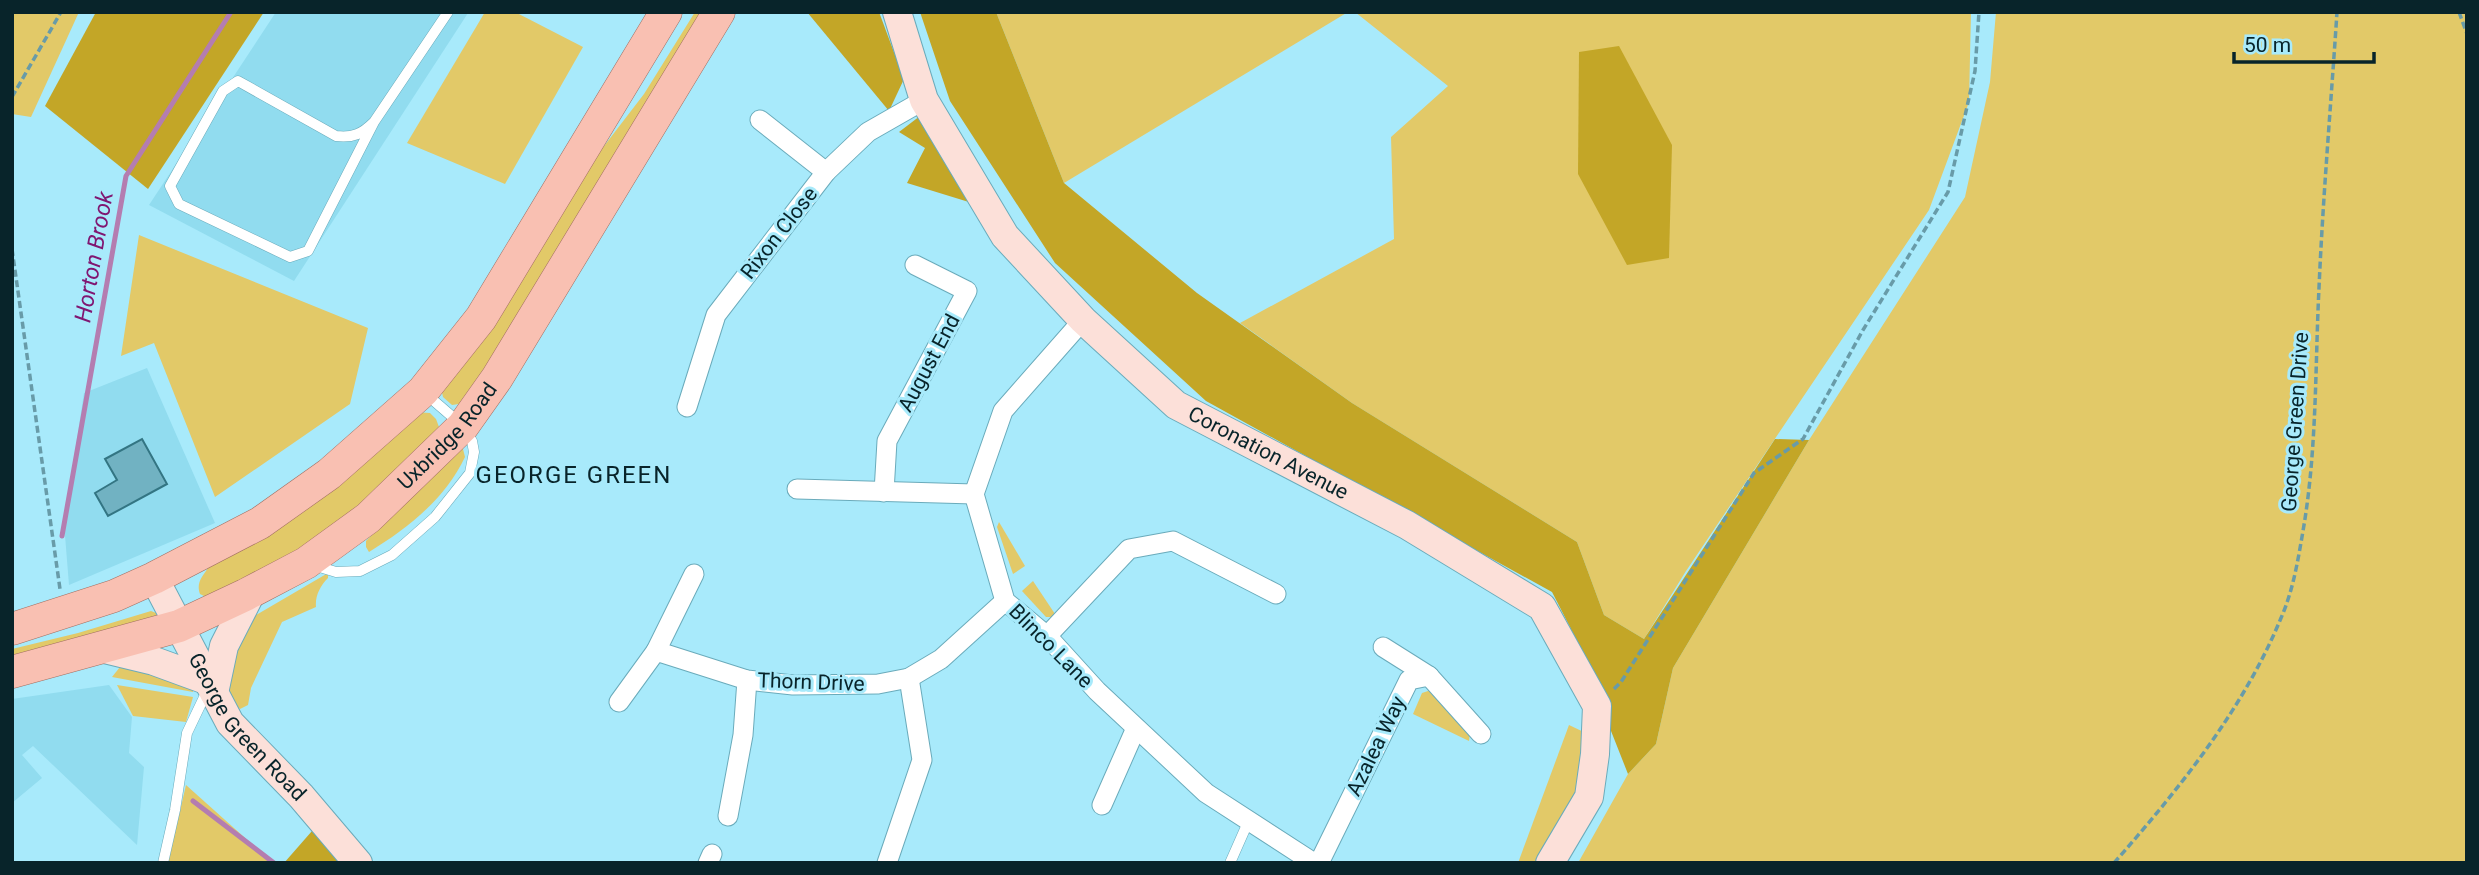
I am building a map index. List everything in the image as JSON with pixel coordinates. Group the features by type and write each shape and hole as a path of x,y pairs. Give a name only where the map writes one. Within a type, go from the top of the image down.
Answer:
{"main road":[{"path":"12,629 114,596 260,523 329,474 423,391 481,318 666,12"},
{"name":"Uxbridge Road","path":"13,672 178,626 306,562 368,518 463,426 498,378 719,12"}],"street":[{"name":"Coronation Avenue","path":"897,12 924,100 1005,236 1083,320 1176,405 1408,525 1542,607 1597,706"},
{"name":"Rixon Close","path":"687,407 716,315 826,172 868,132 924,100"},
{"path":"760,120 826,172"},
{"name":"August End","path":"884,492 887,441 967,291 915,265"},
{"path":"796,489 974,494 1003,411 1083,320"},
{"name":"Blinco Lane","path":"974,494 1005,601 1047,636 1097,691 1206,793 1316,863"},
{"path":"1047,636 1129,549 1172,541 1276,594"},
{"path":"619,702 656,651 694,574"},
{"name":"George Green Road","path":"154,578 230,723 301,796 358,863"},
{"path":"100,648 154,661 210,686 223,646 252,591"},
{"name":"Thorn Drive","path":"656,651 747,680 793,685 878,684 909,678 942,659 1005,601"},
{"path":"1383,646 1429,676"},
{"name":"Azalea Way","path":"1316,863 1409,680 1429,676 1481,734"},
{"path":"887,863 922,761 909,678"},
{"path":"728,816 743,735 747,680"},
{"path":"1550,863 1589,797 1595,754 1597,706"},
{"path":"1102,806 1136,728"}],"lane":[{"path":"374,122 365,132 351,138 336,136 238,81 223,91 170,187 179,204 290,257 308,251 374,122 448,12"},
{"path":"306,562 336,572 360,571 392,555 435,517 470,473 474,452 472,441 463,426 423,391"},
{"path":"163,863 175,810 187,733 210,686"},
{"path":"1230,863 1249,820"}],"path":[{"path":"12,97 61,12"},
{"path":"1597,706 1621,682 1754,473 1803,439 1863,330 1948,192 1975,71 1979,12"},
{"name":"George Green Drive","path":"2115,863 2173,795 2260,664 2282,616 2297,567 2311,482 2319,289 2337,12"},
{"path":"2459,12 2467,34"},
{"path":"12,249 64,612"}],"shaded area":[{"path":"12,12 79,12 31,117 12,114"},
{"path":"96,12 264,12 148,189 45,106"},
{"path":"276,12 468,13 294,281 149,205"},
{"path":"485,12 515,12 583,47 505,184 407,143"},
{"path":"695,12 713,12 545,285 459,404 452,405 443,397 441,388 601,150 644,94"},
{"path":"807,12 879,12 904,79 889,111"},
{"path":"920,12 996,12 1064,183 1197,293 1352,403 1577,542 1604,615 1644,639 1775,439 1809,440 1673,668 1656,744 1628,774 1570,627 1552,592 1206,401 1055,263 950,101"},
{"path":"996,12 1348,12 1064,183"},
{"path":"1355,12 1971,12 1969,102 1929,210 1686,571 1644,639 1604,615 1577,542 1352,403 1240,323 1394,239 1391,137 1448,86"},
{"path":"1996,12 2467,12 2467,863 1578,863 1628,774 1656,744 1673,668 1809,440 1965,197 1990,82"},
{"path":"1619,46 1672,145 1669,258 1627,265 1578,174 1579,52"},
{"path":"920,116 972,203 907,183 925,148 899,132"},
{"path":"139,235 368,328 350,404 215,497 154,343 121,356"},
{"path":"147,368 215,523 69,585 64,523 84,393"},
{"path":"415,412 430,413 439,427 393,480 309,545 208,598 200,594 199,583 208,568"},
{"path":"454,449 463,449 465,457 447,486 424,511 398,533 369,552 366,541"},
{"path":"999,522 1025,566 1013,574 997,527"},
{"path":"328,573 328,578 317,595 316,607 282,622 251,688 248,705 240,709 230,699 226,685 246,621"},
{"path":"1033,581 1057,617 1046,617 1022,591"},
{"path":"151,611 156,613 156,620 12,659 12,649"},
{"path":"138,665 193,687 193,692 112,677 120,667"},
{"path":"109,685 132,717 129,753 144,767 137,845 33,746 22,755 42,778 12,803 12,699"},
{"path":"117,685 193,697 186,722 133,716"},
{"path":"1428,691 1470,732 1469,741 1413,714 1422,693"},
{"path":"1569,725 1590,735 1589,765 1547,863 1518,863"},
{"path":"186,785 273,863 168,863"},
{"path":"312,831 343,862 284,863"}],"building":[{"path":"142,439 167,484 108,516 95,493 117,480 105,459"}],"waterway":[{"name":"Horton Brook","path":"62,536 126,176 231,12"},
{"name":"Horton Brook","path":"193,801 274,863"}],"district":[{"name":"GEORGE GREEN","path":"574,475"}]}
